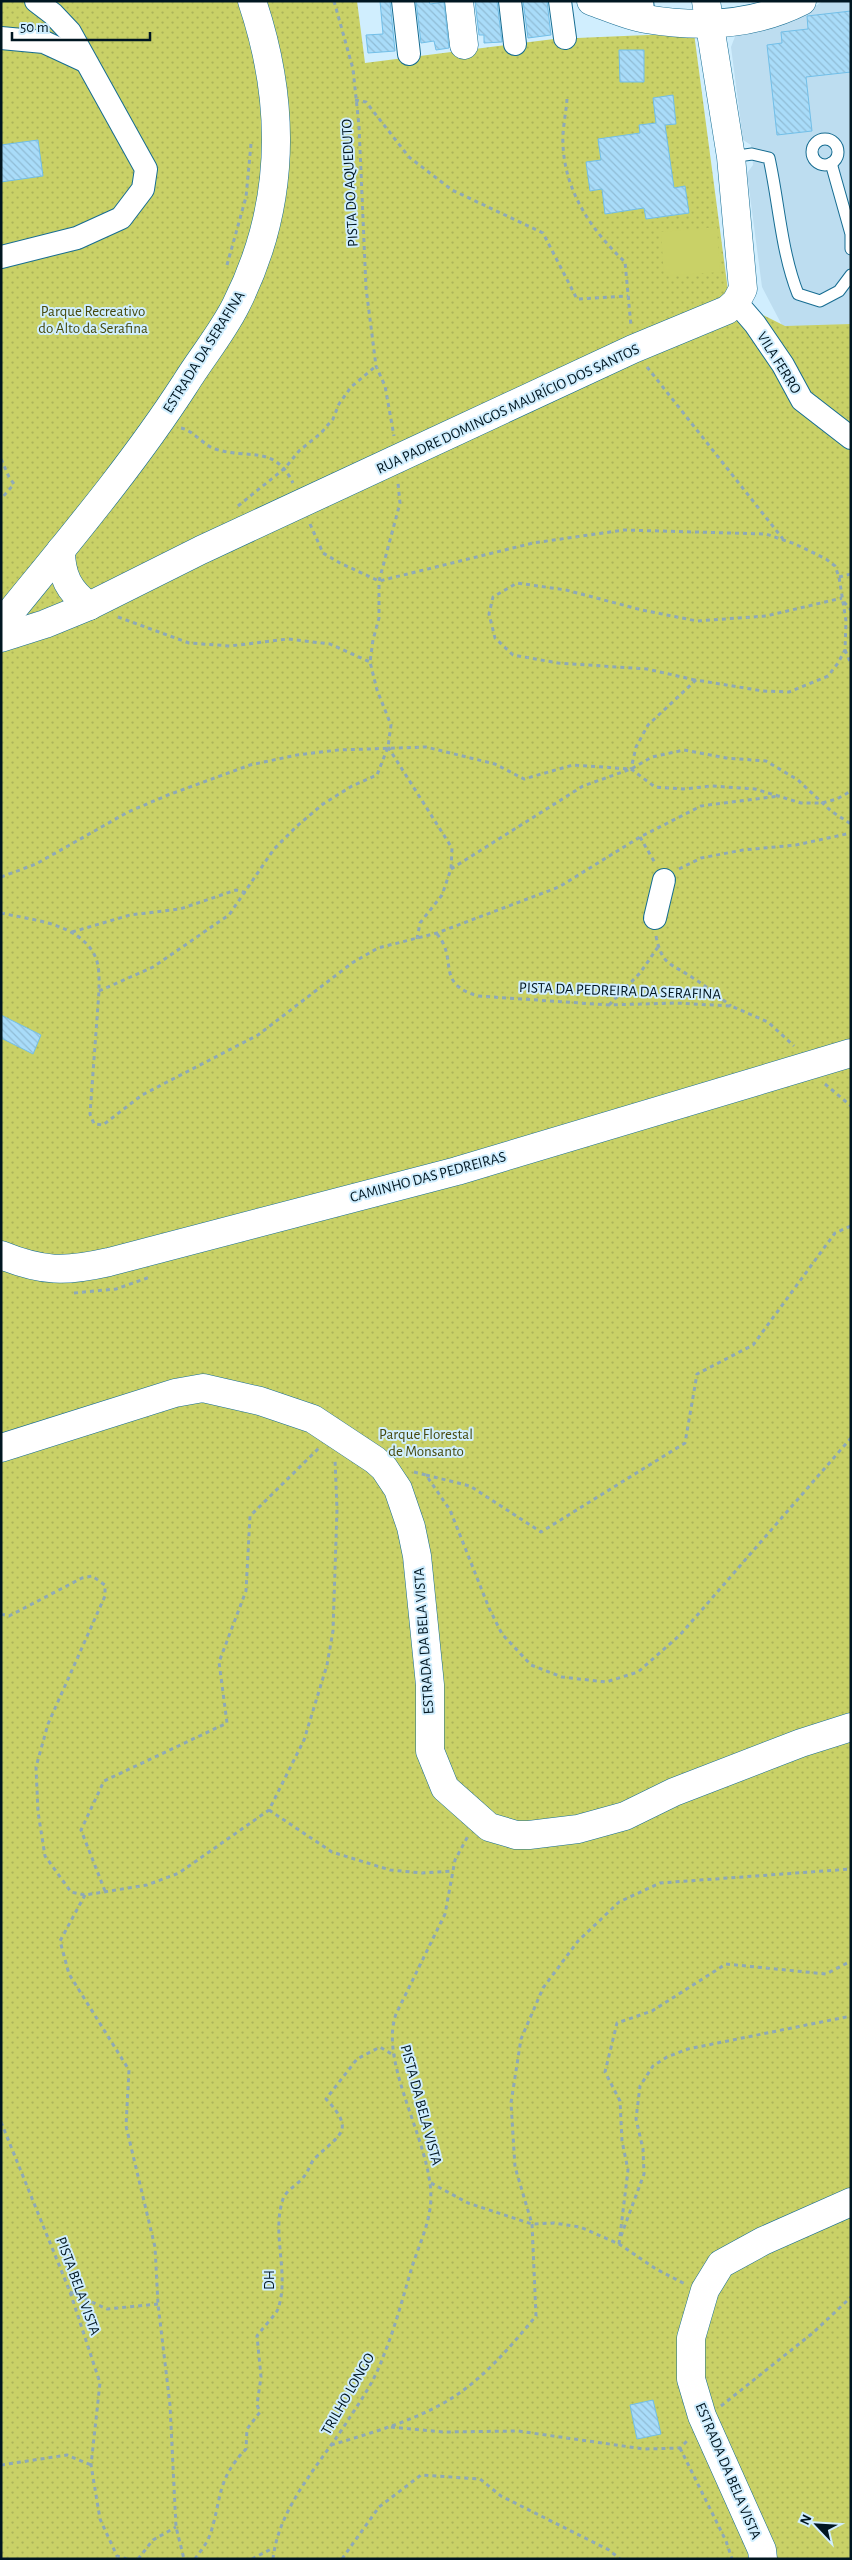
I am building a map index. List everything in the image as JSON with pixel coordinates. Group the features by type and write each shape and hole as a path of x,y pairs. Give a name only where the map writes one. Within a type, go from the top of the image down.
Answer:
{"street":[{"path":"1,257 77,238 121,218 143,189 146,169 70,32 53,14 36,1"},
{"name":"ESTRADA DA SERAFINA","path":"1,624 160,423 235,307 251,272 272,198 277,158 275,98 264,37 252,1"},
{"path":"403,1 409,54"},
{"path":"459,1 464,45"},
{"path":"510,1 515,44"},
{"path":"560,1 565,38"},
{"path":"591,1 643,10 769,16 802,1"},
{"path":"708,13 731,158 743,289 736,302"},
{"path":"1,38 44,42 85,60"},
{"name":"RUA PADRE DOMINGOS MAURÍCIO DOS SANTOS","path":"1,638 45,624 90,606 201,550 303,505 634,349 727,310 736,302"},
{"name":"VILA FERRO","path":"736,302 755,324 783,365 802,400 851,438"},
{"path":"61,550 61,567 67,583 76,596 90,606"},
{"path":"655,925 664,877"},
{"name":"CAMINHO DAS PEDREIRAS","path":"1,1256 42,1269 72,1268 109,1262 457,1171 851,1053"},
{"name":"ESTRADA DA BELA VISTA","path":"1,1448 175,1393 202,1388 260,1401 313,1419 384,1468 404,1502 412,1527 421,1584 430,1685 430,1751 444,1788 481,1821 500,1832 516,1835 578,1828 625,1816 674,1792 801,1743 851,1726"},
{"name":"ESTRADA DA BELA VISTA","path":"763,2559 762,2550 710,2416 691,2379 691,2338 705,2290 721,2264 763,2241 851,2202"}],"lane":[{"path":"731,158 752,154 769,158 778,198 788,268 798,294 820,301 839,291 851,275"},
{"path":"831,163 851,234 851,249"}],"path":[{"name":"PISTA DO AQUEDUTO","path":"334,1 353,69 359,126 366,288 376,366 385,386 394,428 400,503 379,580 379,618 372,640 370,662"},
{"path":"567,99 563,145 568,178 591,226 602,241 625,262 634,349 784,541"},
{"path":"355,100 366,102 409,158 452,190 544,233 577,299 628,296"},
{"path":"226,271 246,197 252,141"},
{"path":"160,423 186,429 214,449 273,458 285,468 298,452 327,427 351,387 376,366"},
{"path":"1,458 14,484 1,499"},
{"path":"303,505 323,553 340,563 379,580 533,543 624,530 766,534 826,559 835,566 839,577 843,600 846,621 844,650 838,663 828,676 789,692 764,691 647,670 558,663 512,655 495,638 489,614 493,597 517,583 566,590 642,610 697,621 766,616 843,600"},
{"path":"839,577 851,574"},
{"path":"843,600 851,610"},
{"path":"90,606 189,643 230,646 288,639 330,644 370,662 377,690 391,725 388,747 377,775 352,786 323,804 297,826 274,849 246,893 229,915 153,967 99,991"},
{"path":"844,650 851,664"},
{"path":"631,769 636,747 648,726 696,680"},
{"path":"388,747 452,848 451,869 442,896 420,923 417,939"},
{"path":"1,877 36,864 128,812 202,781 250,765 297,755 388,747 426,747 495,764 524,780 573,765 631,769 655,787 683,789 712,786 734,788 780,796 801,803 822,803 836,799 851,791"},
{"path":"451,869 584,786 631,769 652,757 684,750 726,758 766,761 798,780 843,821 851,824"},
{"path":"1,913 46,923 72,932 85,942 94,954 99,972 99,991 90,1114 91,1119 98,1126 111,1121 119,1110 142,1095 258,1035 352,963 378,948 437,934 559,887 640,837 701,806 780,796"},
{"path":"640,837 664,877 701,858 743,850 796,846 851,833"},
{"path":"72,932 130,915 180,909 236,890 246,893"},
{"path":"655,925 658,947 672,968 691,977 731,1006"},
{"name":"PISTA DA PEDREIRA DA SERAFINA","path":"437,934 444,941 449,972 455,985 463,992 478,996 609,1005 675,1003 731,1006 768,1022 797,1050 808,1067 851,1106"},
{"path":"609,1005 640,973 658,947"},
{"path":"408,1472 470,1486 541,1532 686,1443 697,1374 753,1344 834,1233 851,1226"},
{"path":"1,1614 9,1616 82,1578 92,1576 105,1585 105,1596 48,1724 36,1767 38,1812 45,1856 72,1892 85,1894 147,1885 178,1873 269,1810 304,1740 327,1665 333,1632 337,1509 334,1433"},
{"path":"105,1891 81,1830 104,1781 227,1723 219,1662 246,1591 250,1516 334,1433"},
{"path":"426,1475 450,1510 489,1608 502,1634 531,1665 562,1677 606,1682 638,1672 680,1635 851,1438"},
{"path":"269,1810 332,1852 390,1870 422,1873 452,1871"},
{"name":"PISTA DA BELA VISTA","path":"481,1821 462,1844 452,1871 445,1914 393,2022 392,2036 396,2056 431,2183 468,2203 532,2224 554,2223 580,2227 619,2244 677,2282 705,2290"},
{"path":"331,2446 391,2427 452,2398 501,2358 536,2316 532,2224 515,2167 512,2112 521,2039 543,1988 578,1941 619,1902 660,1883 851,1869"},
{"path":"85,1894 60,1941 70,1974 129,2070 126,2126 156,2247 158,2304 170,2406 176,2526 184,2559"},
{"path":"619,2244 628,2170 622,2141 620,2101 605,2072 617,2023 652,2011 726,1964 826,1974 851,1961"},
{"path":"619,2244 629,2211 642,2182 644,2157 636,2113 640,2086 653,2066 667,2057 688,2048 851,2016"},
{"name":"DH","path":"195,2559 210,2537 221,2484 236,2459 246,2449 247,2429 260,2412 258,2405 260,2377 257,2336 278,2309 282,2279 279,2226 283,2197 310,2171 313,2160 337,2140 343,2126 339,2112 326,2099 357,2059 380,2047 396,2056"},
{"name":"PISTA BELA VISTA","path":"1,2122 70,2292 100,2384 91,2465 100,2519 118,2557"},
{"name":"TRILHO LONGO","path":"273,2559 274,2548 287,2516 306,2482 350,2418 383,2359 428,2220 431,2183"},
{"path":"70,2292 107,2309 158,2304"},
{"path":"391,2427 443,2432 518,2431 644,2449 680,2448 710,2416 814,2332 851,2297"},
{"path":"680,2448 726,2541 732,2559"},
{"path":"1,2465 66,2455 91,2465"},
{"path":"342,2559 379,2507 421,2475 480,2479 502,2496 610,2550 620,2559"},
{"path":"138,2559 153,2540 176,2526"},
{"path":"252,2559 274,2548"},
{"path":"118,2557 126,2559"}],"shaded area":[{"path":"823,1 851,1 851,329 785,331 762,287 747,173 753,165 751,145 743,140 731,47 736,34 780,25 796,19"}],"green space":[{"name":"Parque Florestal de Monsanto","path":"1,1 357,1 365,63 554,39 694,33 729,298 785,326 851,324 851,2559 1,2559"},
{"path":"717,227 720,272 664,276 661,232"}],"building":[{"path":"380,1 390,1 395,51 368,53 366,35 383,34"},
{"path":"416,1 429,1 430,4 444,2 449,48 436,50 434,41 421,43"},
{"path":"475,1 497,1 502,42 484,43 484,35 479,35"},
{"path":"523,1 547,1 551,35 528,38"},
{"path":"851,11 851,72 806,77 812,131 777,135 767,45 782,43 781,32 808,29 807,16"},
{"path":"619,50 644,50 644,82 620,82"},
{"path":"673,95 676,124 665,125 674,188 685,186 689,213 646,219 644,208 605,214 602,189 590,191 586,162 601,160 598,139 640,133 639,125 656,123 653,98"},
{"path":"38,140 43,176 1,182 1,145"},
{"path":"1,1015 41,1035 33,1054 1,1038"},
{"path":"653,2400 661,2434 637,2439 630,2405"}],"park label":[{"name":"Parque Recreativo do Alto da Serafina","path":"93,320"}]}
